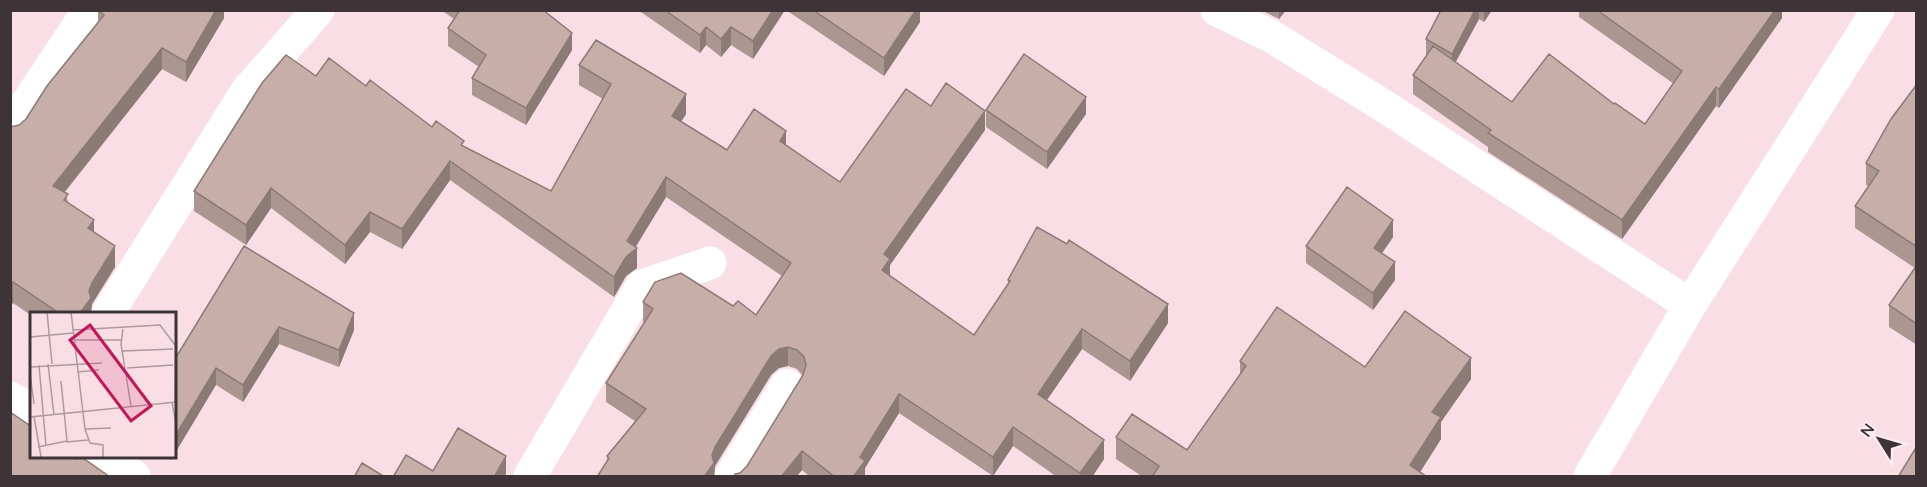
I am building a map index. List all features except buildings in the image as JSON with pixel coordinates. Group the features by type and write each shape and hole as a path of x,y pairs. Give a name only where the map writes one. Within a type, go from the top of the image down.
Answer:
{"street":[{"path":"10,129 89,10"},
{"path":"109,312 247,92 318,10"},
{"path":"1217,10 1281,42 1690,305"},
{"path":"1590,477 1690,305 1878,10"},
{"path":"530,477 642,286 710,263"},
{"path":"731,477 787,385"},
{"path":"10,398 30,409"},
{"path":"104,457 134,477"}]}
